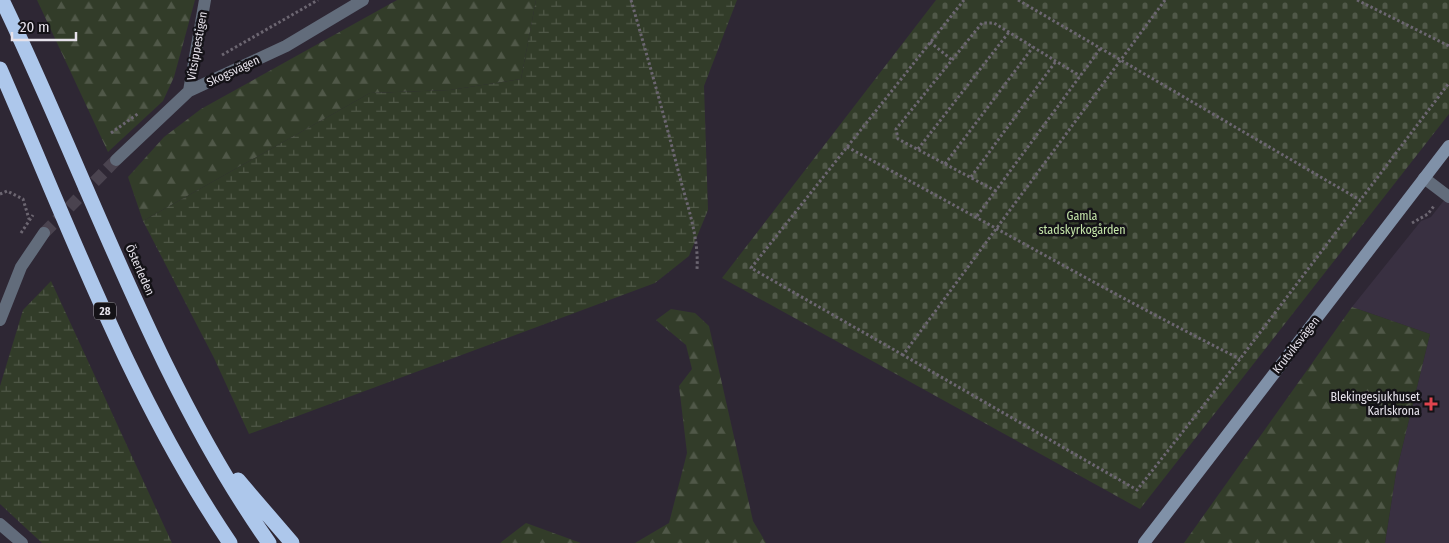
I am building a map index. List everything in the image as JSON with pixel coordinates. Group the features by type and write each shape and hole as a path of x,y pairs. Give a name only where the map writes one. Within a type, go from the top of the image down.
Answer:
{"highway":[{"name":"Österleden","path":"2,0 139,306 209,446 269,543"},
{"name":"28","path":"0,69 69,232 145,395 180,462 230,543"},
{"path":"209,446 292,543"}],"street":[{"name":"Vitsippestigen","path":"189,91 206,0"},
{"name":"Skogsvägen","path":"116,160 189,91 286,46 363,0"},
{"name":"Krutviksvägen","path":"1144,543 1449,146"},
{"path":"1424,178 1447,195"},
{"path":"0,320 21,267 44,233"},
{"path":"0,524 22,543"}],"path":[{"path":"631,0 659,95 684,193 698,254 697,269"},
{"path":"964,0 751,268 1137,490 1240,359 1449,83"},
{"path":"1018,0 1360,200"},
{"path":"903,355 998,228 1119,60 1166,0"},
{"path":"1357,0 1449,46"},
{"path":"996,191 898,139 896,129 982,23 994,23 1080,76"},
{"path":"918,149 1009,32"},
{"path":"930,42 952,60"},
{"path":"944,164 1033,47"},
{"path":"977,216 1100,49"},
{"path":"971,178 1056,61"},
{"path":"847,147 977,216 1141,309 1240,359"},
{"path":"0,194 7,191 23,199 30,219"},
{"path":"1406,231 1412,223 1428,214 1447,195"}],"shaded area":[{"name":"Blekingesjukhuset Karlskrona","path":"1449,194 1449,543 1385,543 1396,473 1430,334 1352,307 1421,221 1431,217"}],"green space":[{"path":"37,0 195,0 174,77 163,101 108,152"},
{"path":"397,0 536,0 521,79 450,90 370,93 143,221 128,177 164,137 201,109"},
{"path":"536,0 737,0 704,86 708,210 689,256 655,283 249,434 214,358 143,221 370,93 450,90 521,79"},
{"name":"Gamla stadskyrkogården","path":"936,0 1449,0 1449,114 1140,509 722,278"},
{"path":"51,281 172,543 42,543 0,504 0,386 23,310"},
{"path":"1352,307 1430,334 1396,473 1385,543 1184,543"},
{"path":"671,309 695,313 709,326 753,521 766,543 635,543 669,523 687,453 679,386 692,369 686,345 656,320"},
{"path":"526,523 581,543 500,543"}],"tunnel":[{"path":"44,233 116,160"}],"place":[{"name":"Blekingesjukhuset Karlskrona","path":"1431,404"}]}
